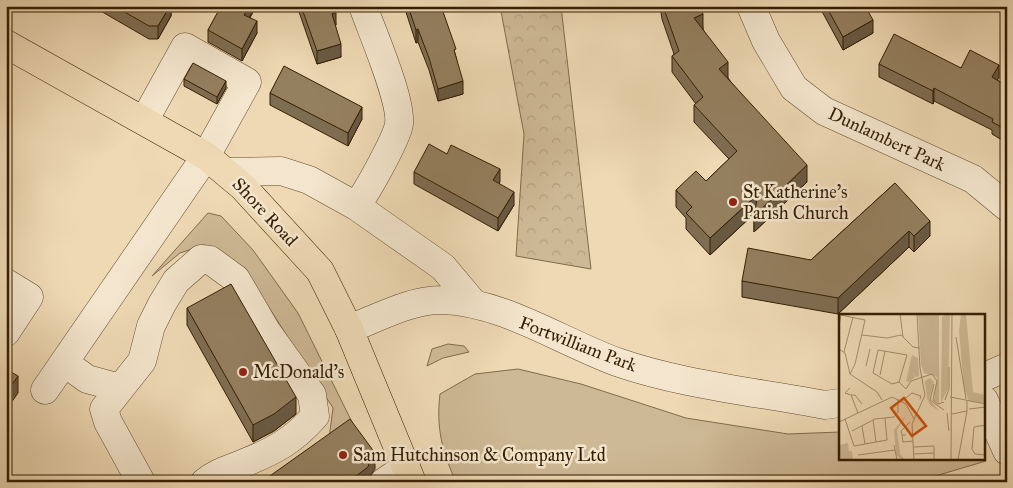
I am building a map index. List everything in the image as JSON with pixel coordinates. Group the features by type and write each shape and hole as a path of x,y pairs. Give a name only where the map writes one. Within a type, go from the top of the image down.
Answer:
{"main road":[{"name":"Shore Road","path":"6,44 206,156 227,172 268,213 320,271 350,329 409,474"}],"street":[{"path":"356,206 399,126 397,101 363,6"},
{"name":"Dunlambert Park","path":"751,6 766,41 794,88 824,111 875,136 924,155 974,179 1007,207"},
{"path":"45,390 206,156 247,82 185,47 144,121"},
{"path":"227,172 281,171 309,180 356,206 443,267 474,304"},
{"path":"104,410 142,361 151,326 176,282 191,266 201,259 210,260 236,279 268,332 312,395 315,416 300,433 284,445 215,474 205,482"},
{"path":"6,283 29,297 6,332"},
{"name":"Fortwilliam Park","path":"350,329 403,308 439,300 474,304 618,362 676,378 825,405 839,402"},
{"path":"64,363 87,379 120,388"},
{"path":"986,376 1007,367"},
{"path":"87,379 141,482"},
{"path":"986,404 1007,451"},
{"path":"384,482 409,474"}],"green space":[{"path":"500,6 561,6 591,269 516,256 524,134"},
{"path":"208,213 221,216 253,250 298,313 352,422 329,438 333,408 254,284 220,251 204,245 180,253 152,276"},
{"path":"448,344 464,346 469,352 443,358 427,366 432,349"},
{"path":"518,369 581,384 686,418 788,434 839,432 839,460 986,461 915,482 456,482 441,439 439,418 440,394 475,374"}],"building":[{"path":"114,6 170,6 158,26 149,26"},
{"path":"221,6 250,6 244,15 257,21 242,49 208,30"},
{"path":"301,6 333,6 336,12 332,14 341,44 317,51"},
{"path":"408,6 441,6 456,49 454,50 463,81 438,89 429,58 418,29 416,30"},
{"path":"663,6 700,6 703,14 694,18 728,62 719,69 807,165 754,216 758,194 710,238 686,213 692,207 676,190 696,171 706,181 737,151 694,105 703,97 672,56 679,51"},
{"path":"826,6 865,6 873,20 843,37"},
{"path":"894,34 961,68 970,50 999,65 992,77 1007,86 1007,130 992,122 993,119 934,88 933,91 879,64"},
{"path":"193,63 226,81 217,97 184,79"},
{"path":"284,66 362,107 348,133 270,93"},
{"path":"429,144 447,154 451,145 500,169 493,180 514,192 498,218 414,172"},
{"path":"895,183 930,221 914,236 909,231 838,298 742,281 748,248 811,260"},
{"name":"McDonald's","path":"231,284 296,397 274,414 253,425 187,308"},
{"path":"6,369 18,376 6,393"},
{"path":"350,419 375,453 368,467 348,482 270,482 267,478"}],"place":[{"name":"St Katherine's Parish Church","path":"733,202"},
{"name":"McDonald's","path":"243,372"},
{"name":"Sam Hutchinson & Company Ltd","path":"343,455"}]}
